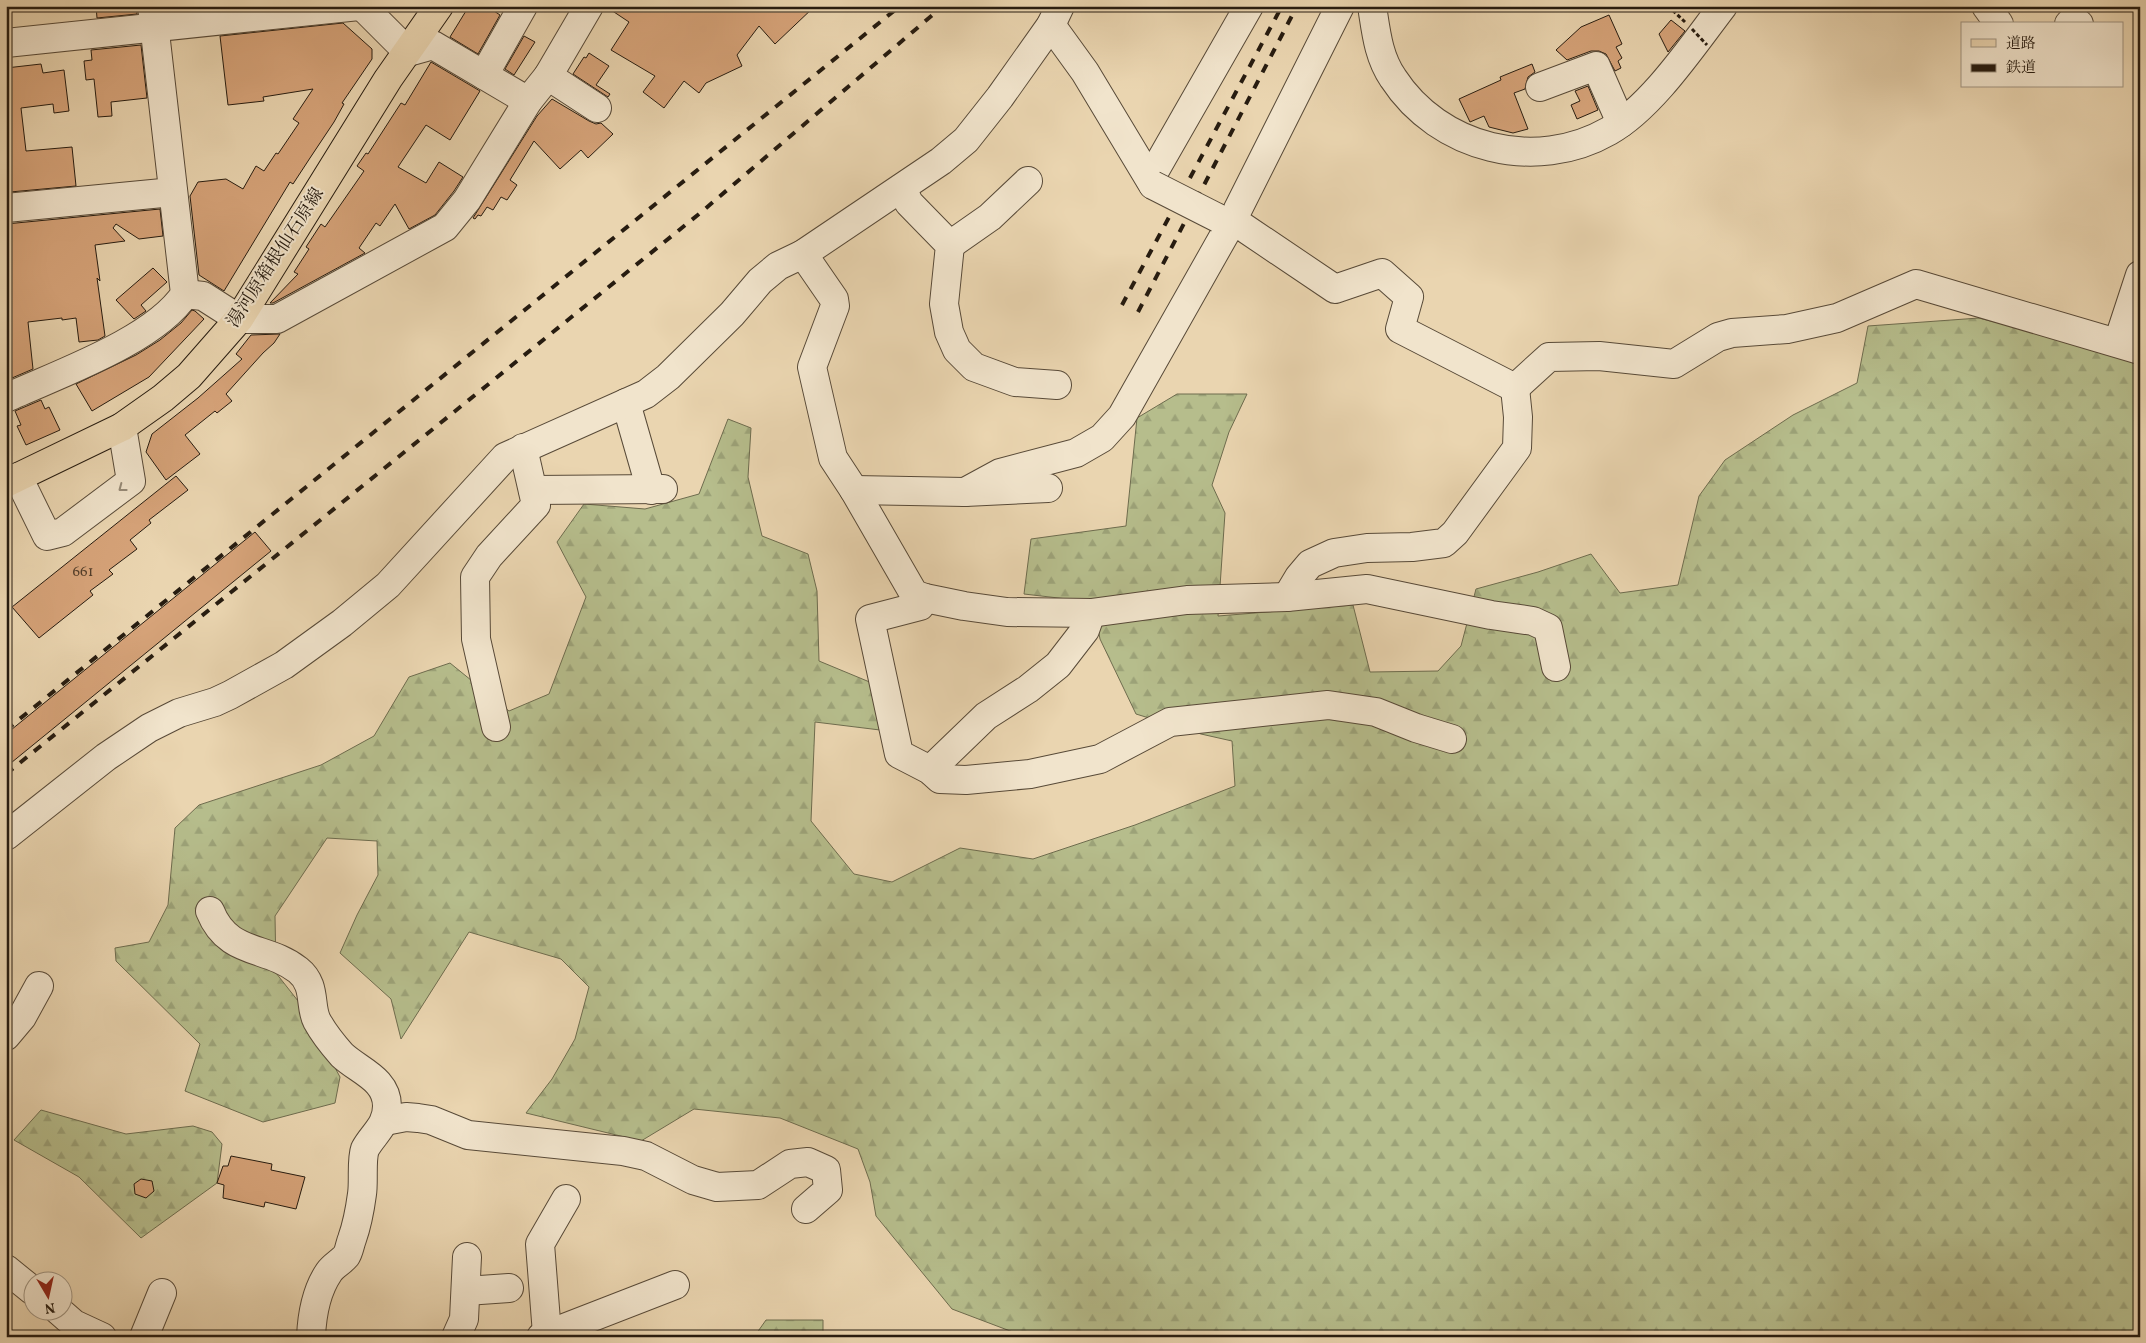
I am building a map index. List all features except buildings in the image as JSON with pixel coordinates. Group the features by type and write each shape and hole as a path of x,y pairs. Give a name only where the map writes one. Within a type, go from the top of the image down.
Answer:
{"main road":[{"name":"湯河原箱根仙石原線","path":"12,480 122,427 163,398 188,376 239,319 439,6"}],"street":[{"path":"6,43 153,17 360,6 408,52 433,45 528,101"},
{"path":"484,75 523,6"},
{"path":"185,294 203,296 239,319 277,319 445,226 467,200 528,101 548,76 589,6"},
{"path":"1152,182 1249,6"},
{"path":"965,492 1000,474 1076,453 1102,438 1122,416 1338,11 1374,16 1379,49 1392,77 1413,105 1433,121 1454,134 1479,144 1517,152 1571,147 1608,132 1621,123 1657,90 1723,6"},
{"path":"1986,6 1998,22"},
{"path":"6,836 106,757 149,728 179,713 215,702 284,665 342,623 388,585 505,457 646,394 668,377 732,314 760,280 778,266 803,254 941,162 966,140 1000,97 1055,15 1085,72 1152,182 1224,222 1243,227 1335,289 1382,273 1409,297 1400,329 1514,388"},
{"path":"6,398 133,341 178,304 185,294 153,17"},
{"path":"1540,87 1596,66 1621,123"},
{"path":"548,76 597,108"},
{"path":"1028,181 990,217 950,245 944,304 949,332 958,350 974,368 1015,382 1057,385"},
{"path":"902,188 909,203 950,245"},
{"path":"6,208 173,192"},
{"path":"803,254 834,299 835,306 812,367 833,458 854,490 914,594 964,606 1007,612 1091,613 1187,600 1287,597 1367,589 1491,615 1533,621 1548,628 1556,667"},
{"path":"1514,388 1549,357 1599,356 1674,364 1718,336 1732,333 1787,329 1837,318 1916,284 2129,346 2140,275"},
{"path":"1287,597 1299,577 1310,564 1334,553 1368,548 1412,547 1444,543 1454,533 1517,448 1518,417 1514,388"},
{"path":"533,490 657,490 626,403"},
{"path":"12,480 47,536 63,532 131,481 122,427"},
{"path":"496,727 476,639 475,578 489,556 536,506 523,448"},
{"path":"854,490 965,492 1048,488"},
{"path":"925,598 920,606 870,619 899,754 930,770 940,779 966,780 1030,774 1100,759 1170,722 1328,704 1376,712 1416,728 1452,738"},
{"path":"930,770 986,716 1028,689 1058,665 1086,630 1091,613"},
{"path":"210,911 215,925 234,942 282,960 299,970 308,983 313,998 316,1020 342,1054 380,1083 385,1093 387,1107 385,1121 365,1150 362,1194 353,1237 346,1256 330,1270 320,1288 313,1314 312,1337"},
{"path":"6,1036 22,1016 39,986"},
{"path":"385,1121 406,1117 418,1118 431,1120 468,1135 623,1151 646,1156 693,1180 717,1187 758,1185 790,1164 808,1162 826,1170 828,1190 806,1209"},
{"path":"566,1199 540,1244 544,1335 675,1285"},
{"path":"456,1337 464,1319 467,1257"},
{"path":"6,1268 22,1282"},
{"path":"466,1291 508,1288"},
{"path":"144,1337 162,1293"},
{"path":"69,1320 102,1337"}],"path":[{"path":"1668,6 1707,45"}],"green space":[{"path":"1979,318 2109,351 2140,364 2140,1337 1026,1337 952,1309 876,1216 870,1182 858,1149 780,1118 694,1109 641,1141 526,1113 552,1079 575,1039 589,987 561,959 469,932 401,1039 391,999 340,953 378,875 377,841 327,838 275,916 276,973 302,1006 340,1077 335,1103 263,1122 185,1091 200,1044 116,961 115,948 149,942 168,905 175,828 199,805 321,765 374,736 409,677 450,663 509,711 549,694 586,597 557,542 584,504 645,509 699,494 728,419 751,428 748,477 762,536 808,554 817,591 819,661 872,683 880,730 815,722 811,821 854,874 892,882 960,848 1033,859 1135,825 1235,786 1232,741 1201,734 1136,714 1100,639 1093,602 1024,594 1031,539 1126,526 1137,418 1177,394 1247,394 1229,432 1212,485 1225,513 1218,616 1353,605 1370,672 1438,671 1461,646 1476,589 1538,572 1591,554 1620,593 1678,585 1699,496 1725,460 1793,415 1857,383 1868,326"},
{"path":"41,1110 126,1134 193,1126 212,1132 222,1144 217,1183 141,1238 79,1177 14,1140"},
{"path":"766,1320 823,1320 823,1337 754,1337"}],"railway":[{"path":"6,730 900,6"},
{"path":"6,774 699,214 943,6"},
{"path":"1122,305 1282,6"},
{"path":"1138,312 1297,6"}]}
